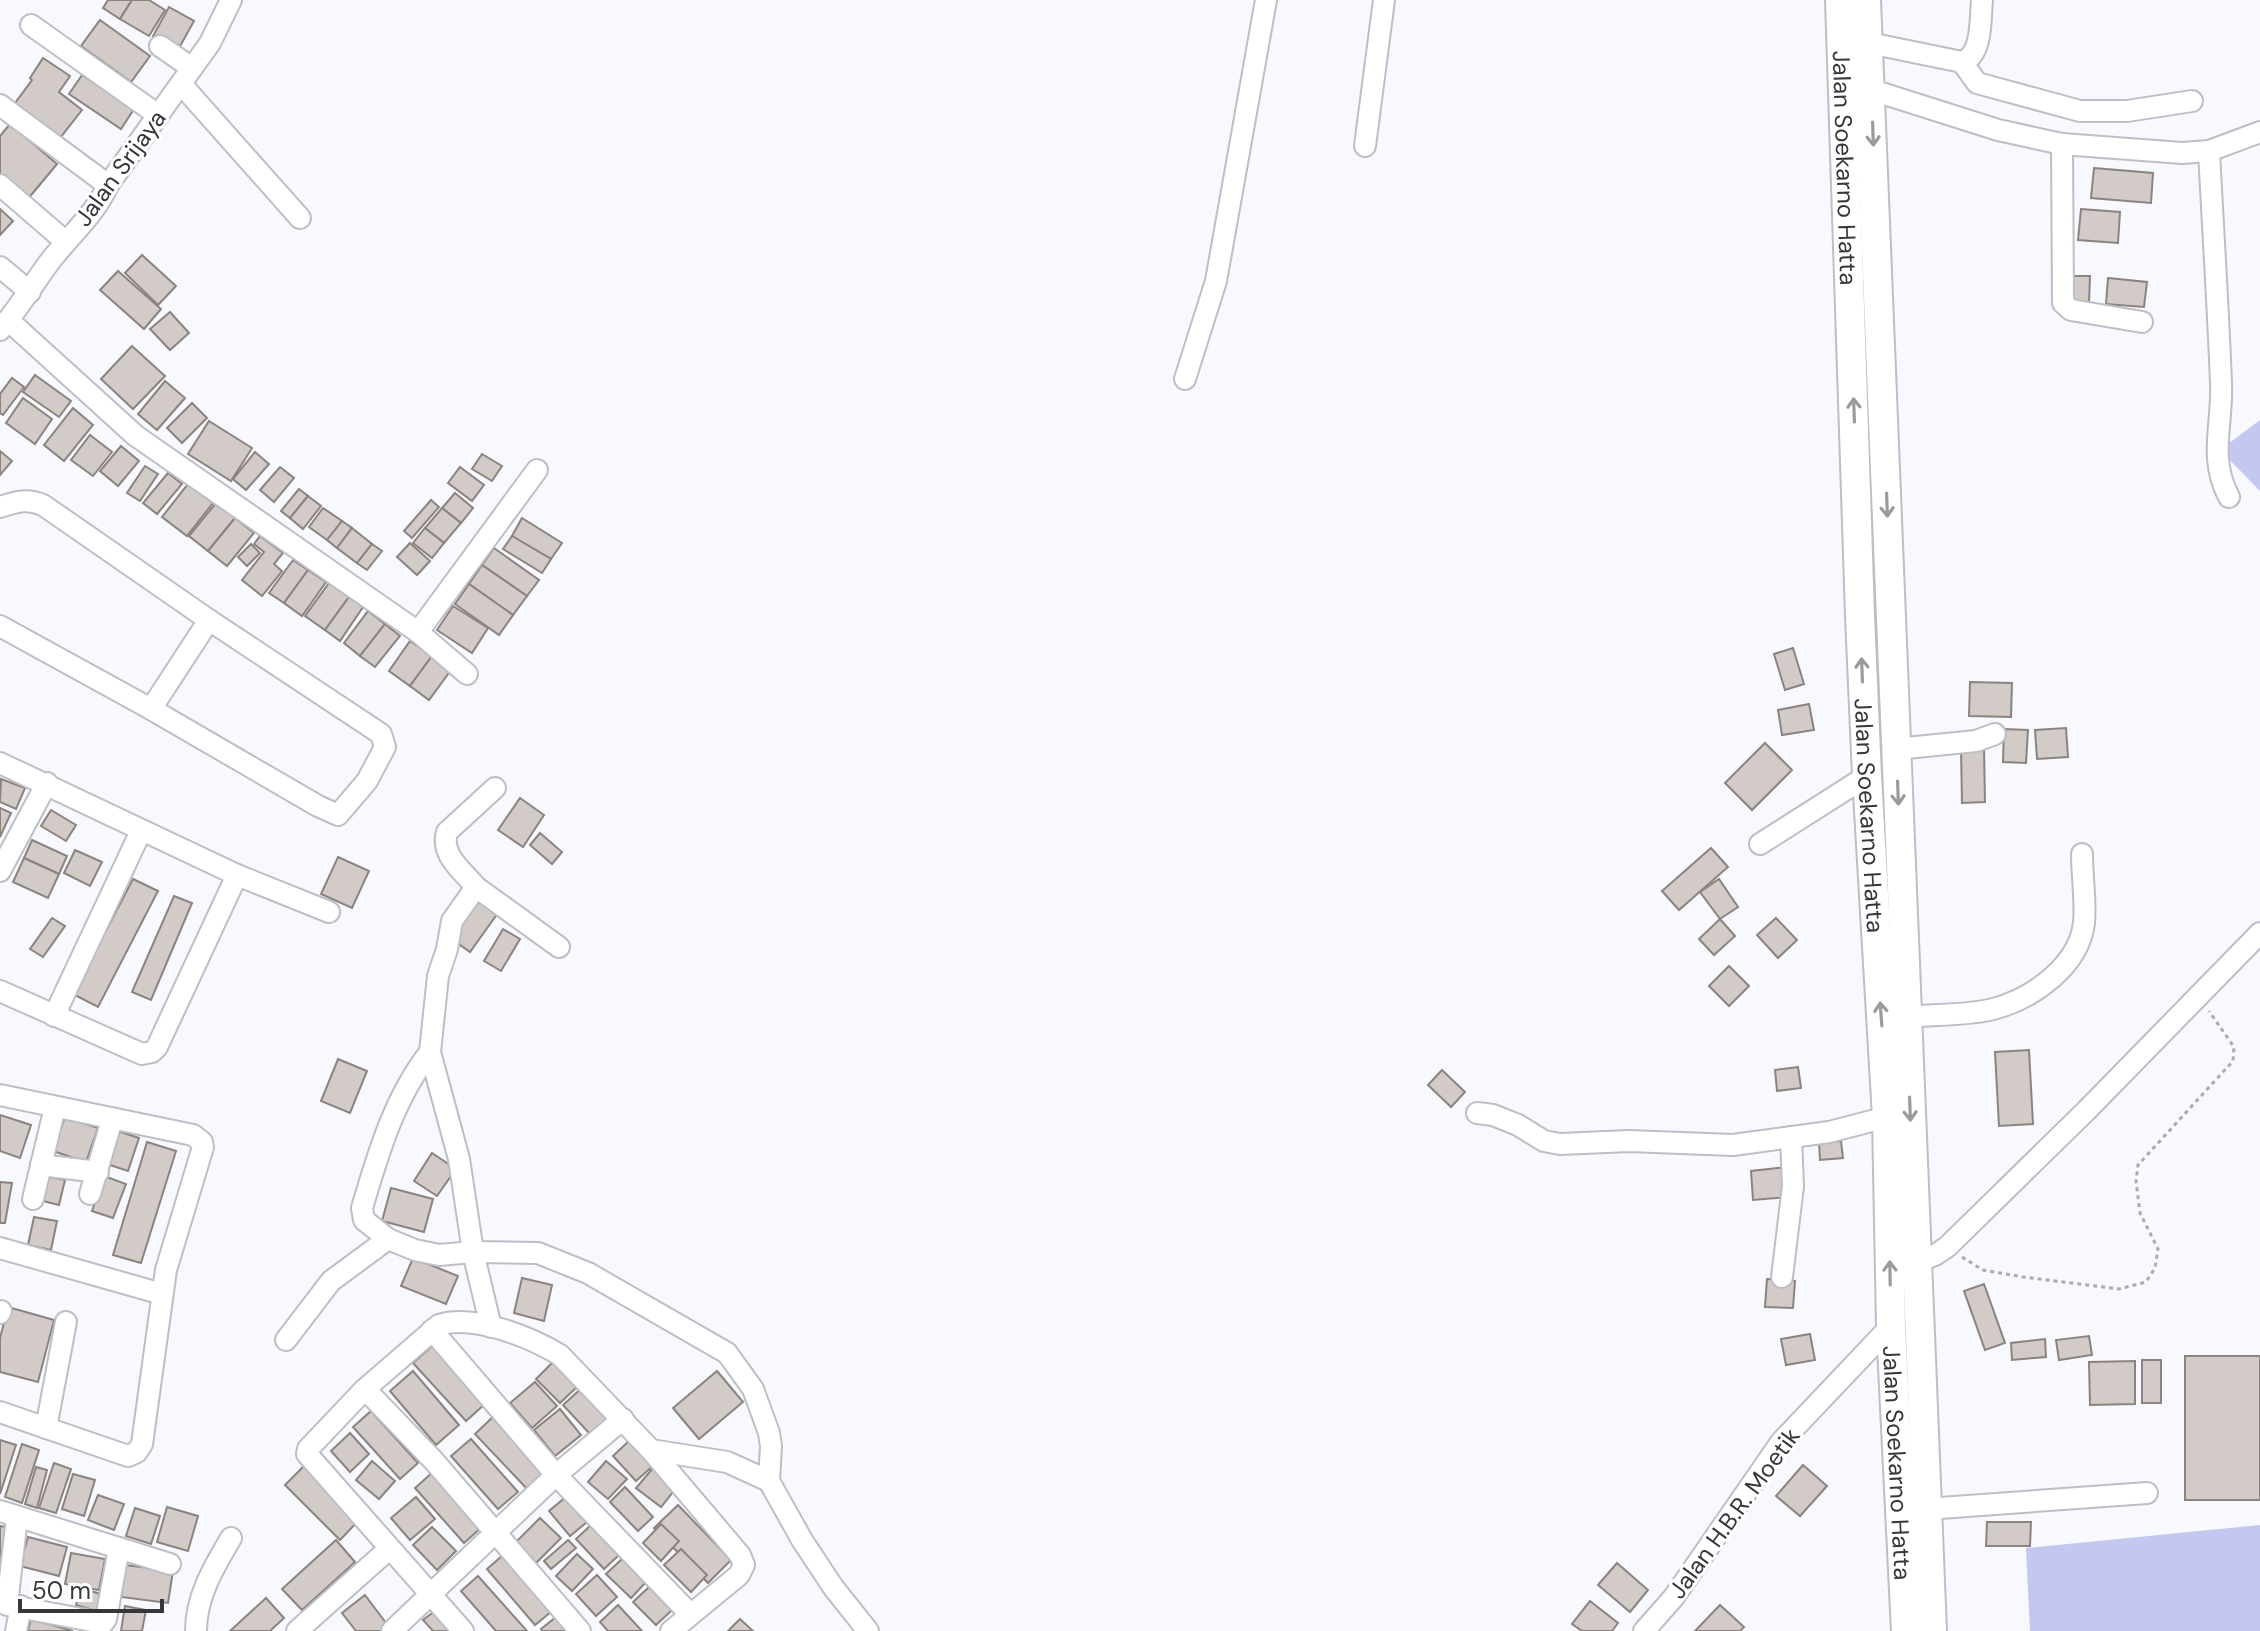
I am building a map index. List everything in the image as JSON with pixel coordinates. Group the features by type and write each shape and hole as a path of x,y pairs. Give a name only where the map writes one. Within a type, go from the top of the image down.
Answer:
{"highway":[{"name":"Jalan Soekarno Hatta","path":"1843,2 1869,43 1872,90 1932,1631"},
{"name":"Jalan Soekarno Hatta","path":"1843,2 1867,776 1887,1117 1891,1326 1906,1631"}],"street":[{"path":"1185,379 1216,281 1266,0"},
{"path":"1365,146 1384,0"},
{"path":"1869,43 1968,61 1976,51 1982,0"},
{"name":"Jalan Srijaya","path":"4,325 102,199 108,185 210,43 221,4"},
{"path":"31,25 158,115"},
{"path":"160,46 300,218"},
{"path":"1962,62 1977,83 2080,111 2127,111 2192,101"},
{"path":"1872,90 1998,130 2062,144 2182,153 2209,151 2260,132"},
{"path":"0,105 108,185"},
{"path":"2062,144 2063,303 2071,310 2142,322"},
{"path":"2209,151 2221,388 2216,457 2221,483 2229,497"},
{"path":"0,185 66,242"},
{"path":"0,267 30,292"},
{"path":"4,325 136,436 418,632 467,674"},
{"path":"418,632 537,470"},
{"path":"0,507 32,500 43,505 381,734 385,747 367,781 338,815 0,626"},
{"path":"151,709 209,620"},
{"path":"1896,749 1976,741 1995,734"},
{"path":"0,763 237,875 329,912"},
{"path":"1760,844 1867,776"},
{"path":"0,871 47,783"},
{"path":"495,788 447,832 448,854 476,887 559,947"},
{"path":"54,1016 141,831"},
{"path":"1906,1017 1993,1009 2024,997 2060,972 2071,957 2084,925 2082,854"},
{"path":"0,991 142,1054 152,1052 237,875"},
{"path":"476,887 452,921 438,976 430,1052 459,1159 473,1252 491,1327"},
{"path":"1917,1262 1947,1247 2086,1111 2260,933"},
{"path":"430,1052 410,1078 388,1128 362,1208 364,1220 388,1239 415,1250 439,1255 538,1253 556,1259 588,1273 727,1353 753,1389 769,1433 769,1481 833,1587 868,1631"},
{"path":"0,1095 193,1135 202,1142 166,1270 142,1444 137,1452 128,1456 0,1412"},
{"path":"33,1199 55,1107"},
{"path":"1477,1113 1508,1121 1550,1144 1629,1141 1733,1145 1829,1132 1887,1117"},
{"path":"90,1194 112,1120"},
{"path":"1782,1277 1793,1186 1791,1137"},
{"path":"41,1165 98,1172"},
{"path":"286,1340 331,1281 388,1239"},
{"path":"0,1248 162,1294"},
{"path":"46,1428 66,1322"},
{"path":"463,1631 307,1454 308,1449 365,1389 432,1330 454,1322 491,1327 543,1345 560,1355 651,1450 743,1560 739,1575 671,1631"},
{"name":"Jalan H.B.R. Moetik","path":"1644,1631 1674,1597 1781,1442 1891,1326"},
{"path":"432,1330 556,1475 690,1614"},
{"path":"365,1389 434,1461 580,1631"},
{"path":"392,1631 556,1475 623,1419"},
{"path":"651,1450 727,1462 769,1481"},
{"path":"1926,1509 2147,1493"},
{"path":"119,1548 103,1623 7,1605 9,1514 119,1548 170,1564"},
{"path":"196,1631 200,1599 231,1538"},
{"path":"310,1627 389,1549"},
{"path":"16,1631 21,1606"}],"path":[{"path":"1947,1247 1983,1270 2119,1289 2146,1282 2155,1268 2158,1249 2140,1213 2136,1181 2138,1165 2233,1061 2235,1053 2198,995"}],"shaded area":[{"path":"2260,420 2260,491 2220,450"},
{"path":"2260,1525 2260,1631 2030,1631 2026,1548"}],"building":[{"path":"108,0 132,0 120,19 103,8"},
{"path":"132,0 149,0 165,10 149,36 120,19"},
{"path":"169,7 194,21 178,50 153,36"},
{"path":"100,20 150,56 131,82 81,46"},
{"path":"43,58 70,76 59,92 82,110 60,138 15,103"},
{"path":"82,75 134,109 121,129 69,94"},
{"path":"10,124 57,164 27,200 0,178 0,136"},
{"path":"2094,168 2153,173 2151,203 2091,198"},
{"path":"0,209 13,221 0,235"},
{"path":"2081,209 2120,212 2118,243 2078,240"},
{"path":"142,255 176,286 158,305 125,273"},
{"path":"118,271 161,309 144,329 100,290"},
{"path":"2069,276 2090,276 2089,303 2068,302"},
{"path":"2108,278 2147,282 2144,307 2106,304"},
{"path":"170,312 189,333 170,350 150,329"},
{"path":"132,346 165,376 133,409 101,379"},
{"path":"35,375 71,401 59,417 23,392"},
{"path":"12,378 24,387 3,415 0,413 0,394"},
{"path":"165,381 185,398 157,430 138,414"},
{"path":"23,398 52,419 35,444 6,423"},
{"path":"192,403 207,418 182,443 167,428"},
{"path":"73,408 93,425 64,461 44,445"},
{"path":"209,421 252,448 231,481 188,454"},
{"path":"90,435 112,452 93,476 71,460"},
{"path":"121,446 139,461 118,486 100,471"},
{"path":"0,451 12,461 0,475"},
{"path":"255,452 269,464 246,490 233,479"},
{"path":"482,454 502,466 492,481 472,469"},
{"path":"145,466 158,474 140,501 127,493"},
{"path":"280,467 294,478 274,502 260,490"},
{"path":"460,467 484,485 472,501 448,483"},
{"path":"168,473 182,484 157,514 143,503"},
{"path":"188,484 213,503 187,536 162,517"},
{"path":"299,489 308,496 290,518 281,511"},
{"path":"455,493 473,508 461,523 442,508"},
{"path":"308,496 321,506 303,529 290,518"},
{"path":"431,500 439,507 412,538 404,531"},
{"path":"216,503 235,518 208,551 189,536"},
{"path":"323,508 342,521 327,540 309,527"},
{"path":"442,508 461,523 444,543 425,528"},
{"path":"235,518 254,533 227,566 208,551"},
{"path":"522,518 562,543 551,559 512,536"},
{"path":"342,521 352,528 337,548 327,540"},
{"path":"352,528 372,544 357,563 337,548"},
{"path":"425,528 444,543 432,558 413,543"},
{"path":"260,536 283,553 274,564 282,571 262,596 242,580 264,552 254,544"},
{"path":"512,536 551,559 542,573 503,549"},
{"path":"410,543 430,561 417,575 397,557"},
{"path":"251,544 260,553 247,566 238,557"},
{"path":"372,544 382,551 367,570 357,563"},
{"path":"494,548 539,580 527,596 482,565"},
{"path":"293,560 308,570 284,603 269,593"},
{"path":"482,565 527,596 513,615 469,584"},
{"path":"308,570 326,582 302,616 284,603"},
{"path":"329,583 349,597 325,630 305,616"},
{"path":"469,584 513,615 499,635 455,604"},
{"path":"349,597 363,607 340,641 325,630"},
{"path":"453,606 488,628 472,653 437,630"},
{"path":"368,611 385,624 360,656 344,643"},
{"path":"385,624 400,636 375,667 360,656"},
{"path":"410,641 432,656 410,686 389,671"},
{"path":"1793,648 1804,684 1785,690 1774,654"},
{"path":"432,656 451,670 429,700 410,686"},
{"path":"1970,682 2012,683 2011,717 1969,716"},
{"path":"1809,704 1814,730 1782,735 1778,710"},
{"path":"2066,728 2068,757 2037,759 2035,730"},
{"path":"2004,729 2028,730 2026,763 2003,762"},
{"path":"1765,743 1792,770 1752,810 1725,783"},
{"path":"1984,747 1985,802 1962,803 1961,748"},
{"path":"1,779 25,788 16,809 0,802"},
{"path":"520,798 544,815 523,847 498,830"},
{"path":"0,808 11,813 0,837"},
{"path":"51,810 76,825 66,841 41,826"},
{"path":"540,833 562,852 552,864 530,845"},
{"path":"32,840 67,856 59,874 24,858"},
{"path":"1711,848 1728,867 1679,910 1662,891"},
{"path":"75,850 102,862 90,886 64,873"},
{"path":"338,857 369,871 352,908 321,894"},
{"path":"24,858 59,874 48,898 13,882"},
{"path":"133,879 158,891 98,1007 73,994"},
{"path":"1719,879 1738,907 1720,919 1700,892"},
{"path":"174,896 192,903 151,1000 132,992"},
{"path":"480,896 500,910 470,952 449,937"},
{"path":"52,918 65,926 43,957 30,949"},
{"path":"1776,918 1797,940 1778,958 1757,935"},
{"path":"1720,919 1735,936 1714,955 1699,939"},
{"path":"503,929 520,939 501,971 484,961"},
{"path":"1729,966 1749,986 1729,1006 1709,986"},
{"path":"2029,1050 2033,1124 1999,1126 1995,1052"},
{"path":"338,1059 367,1071 350,1113 321,1101"},
{"path":"1798,1067 1801,1088 1777,1091 1775,1070"},
{"path":"1442,1070 1465,1092 1451,1107 1428,1085"},
{"path":"0,1115 31,1125 20,1158 0,1151"},
{"path":"65,1117 98,1128 86,1162 53,1151"},
{"path":"118,1131 139,1138 128,1171 107,1164"},
{"path":"1841,1141 1843,1158 1820,1160 1819,1142"},
{"path":"147,1142 176,1151 141,1263 113,1255"},
{"path":"432,1153 456,1169 437,1196 414,1181"},
{"path":"1787,1167 1789,1197 1753,1200 1751,1171"},
{"path":"45,1176 65,1180 59,1205 39,1200"},
{"path":"104,1176 126,1184 113,1218 92,1211"},
{"path":"0,1182 12,1183 5,1223 0,1223"},
{"path":"391,1188 433,1199 424,1232 382,1221"},
{"path":"34,1217 57,1221 51,1250 28,1245"},
{"path":"413,1258 458,1276 446,1304 401,1286"},
{"path":"522,1278 552,1285 544,1321 514,1313"},
{"path":"1767,1279 1795,1281 1793,1308 1765,1307"},
{"path":"1984,1284 2005,1343 1985,1350 1964,1291"},
{"path":"8,1307 54,1320 38,1382 0,1372 0,1338"},
{"path":"1810,1334 1815,1360 1786,1365 1781,1339"},
{"path":"2089,1336 2092,1355 2059,1360 2056,1340"},
{"path":"2045,1339 2046,1357 2012,1360 2011,1343"},
{"path":"432,1346 485,1404 466,1421 413,1363"},
{"path":"2185,1356 2260,1356 2260,1500 2185,1500"},
{"path":"2142,1360 2161,1360 2161,1403 2142,1403"},
{"path":"554,1361 579,1385 560,1403 536,1379"},
{"path":"2135,1361 2135,1404 2090,1405 2089,1362"},
{"path":"413,1371 459,1425 436,1445 390,1391"},
{"path":"717,1371 743,1402 699,1439 673,1408"},
{"path":"535,1382 557,1406 532,1428 510,1403"},
{"path":"584,1386 611,1415 590,1434 563,1405"},
{"path":"560,1409 581,1435 555,1456 534,1430"},
{"path":"371,1411 418,1463 400,1479 353,1427"},
{"path":"496,1414 551,1473 530,1492 475,1434"},
{"path":"350,1433 369,1454 350,1472 331,1451"},
{"path":"632,1438 655,1464 636,1481 613,1456"},
{"path":"471,1439 518,1492 498,1509 451,1456"},
{"path":"0,1440 16,1445 0,1494"},
{"path":"22,1444 39,1450 22,1503 5,1497"},
{"path":"372,1461 395,1481 379,1499 356,1480"},
{"path":"606,1461 627,1479 608,1499 588,1482"},
{"path":"54,1463 71,1469 56,1513 39,1508"},
{"path":"305,1465 360,1519 340,1540 285,1485"},
{"path":"1803,1465 1827,1486 1800,1516 1776,1496"},
{"path":"36,1467 47,1470 37,1508 25,1504"},
{"path":"653,1468 677,1487 661,1507 636,1488"},
{"path":"433,1472 482,1527 464,1543 415,1488"},
{"path":"73,1474 95,1480 84,1516 62,1509"},
{"path":"625,1487 653,1517 638,1531 610,1502"},
{"path":"98,1495 124,1504 114,1530 88,1520"},
{"path":"416,1497 435,1519 410,1540 391,1518"},
{"path":"566,1497 587,1522 570,1536 549,1511"},
{"path":"678,1505 731,1560 708,1583 654,1528"},
{"path":"167,1507 198,1516 188,1551 157,1542"},
{"path":"135,1508 160,1516 151,1544 126,1536"},
{"path":"540,1518 561,1538 536,1563 515,1543"},
{"path":"1987,1522 2031,1522 2030,1546 1986,1546"},
{"path":"661,1524 679,1541 661,1561 643,1543"},
{"path":"591,1525 619,1555 604,1569 576,1539"},
{"path":"0,1526 11,1528 5,1559 0,1558"},
{"path":"432,1527 456,1551 437,1570 413,1545"},
{"path":"28,1537 67,1547 59,1576 20,1566"},
{"path":"336,1540 355,1562 302,1610 282,1589"},
{"path":"568,1540 576,1548 551,1569 544,1561"},
{"path":"681,1549 707,1575 691,1592 664,1565"},
{"path":"71,1553 105,1559 99,1590 65,1584"},
{"path":"577,1554 593,1569 572,1591 556,1576"},
{"path":"502,1556 551,1612 535,1625 487,1569"},
{"path":"623,1558 647,1581 631,1598 606,1574"},
{"path":"1617,1563 1648,1590 1630,1612 1598,1585"},
{"path":"125,1565 173,1571 168,1603 121,1597"},
{"path":"597,1575 617,1597 596,1616 576,1594"},
{"path":"478,1576 527,1631 496,1631 461,1591"},
{"path":"649,1587 672,1610 656,1625 633,1602"},
{"path":"80,1588 101,1594 96,1611 76,1605"},
{"path":"365,1595 389,1627 384,1631 356,1631 342,1613"},
{"path":"266,1598 284,1618 270,1631 230,1631"},
{"path":"1590,1601 1618,1623 1612,1631 1582,1631 1572,1624"},
{"path":"618,1605 642,1631 608,1631 600,1622"},
{"path":"1720,1605 1744,1627 1740,1631 1695,1631"},
{"path":"125,1606 146,1610 142,1631 121,1631"},
{"path":"436,1610 454,1631 433,1631 423,1620"},
{"path":"560,1614 574,1631 542,1631 541,1629"},
{"path":"31,1619 73,1631 28,1631"},
{"path":"740,1619 753,1631 728,1631"}]}
